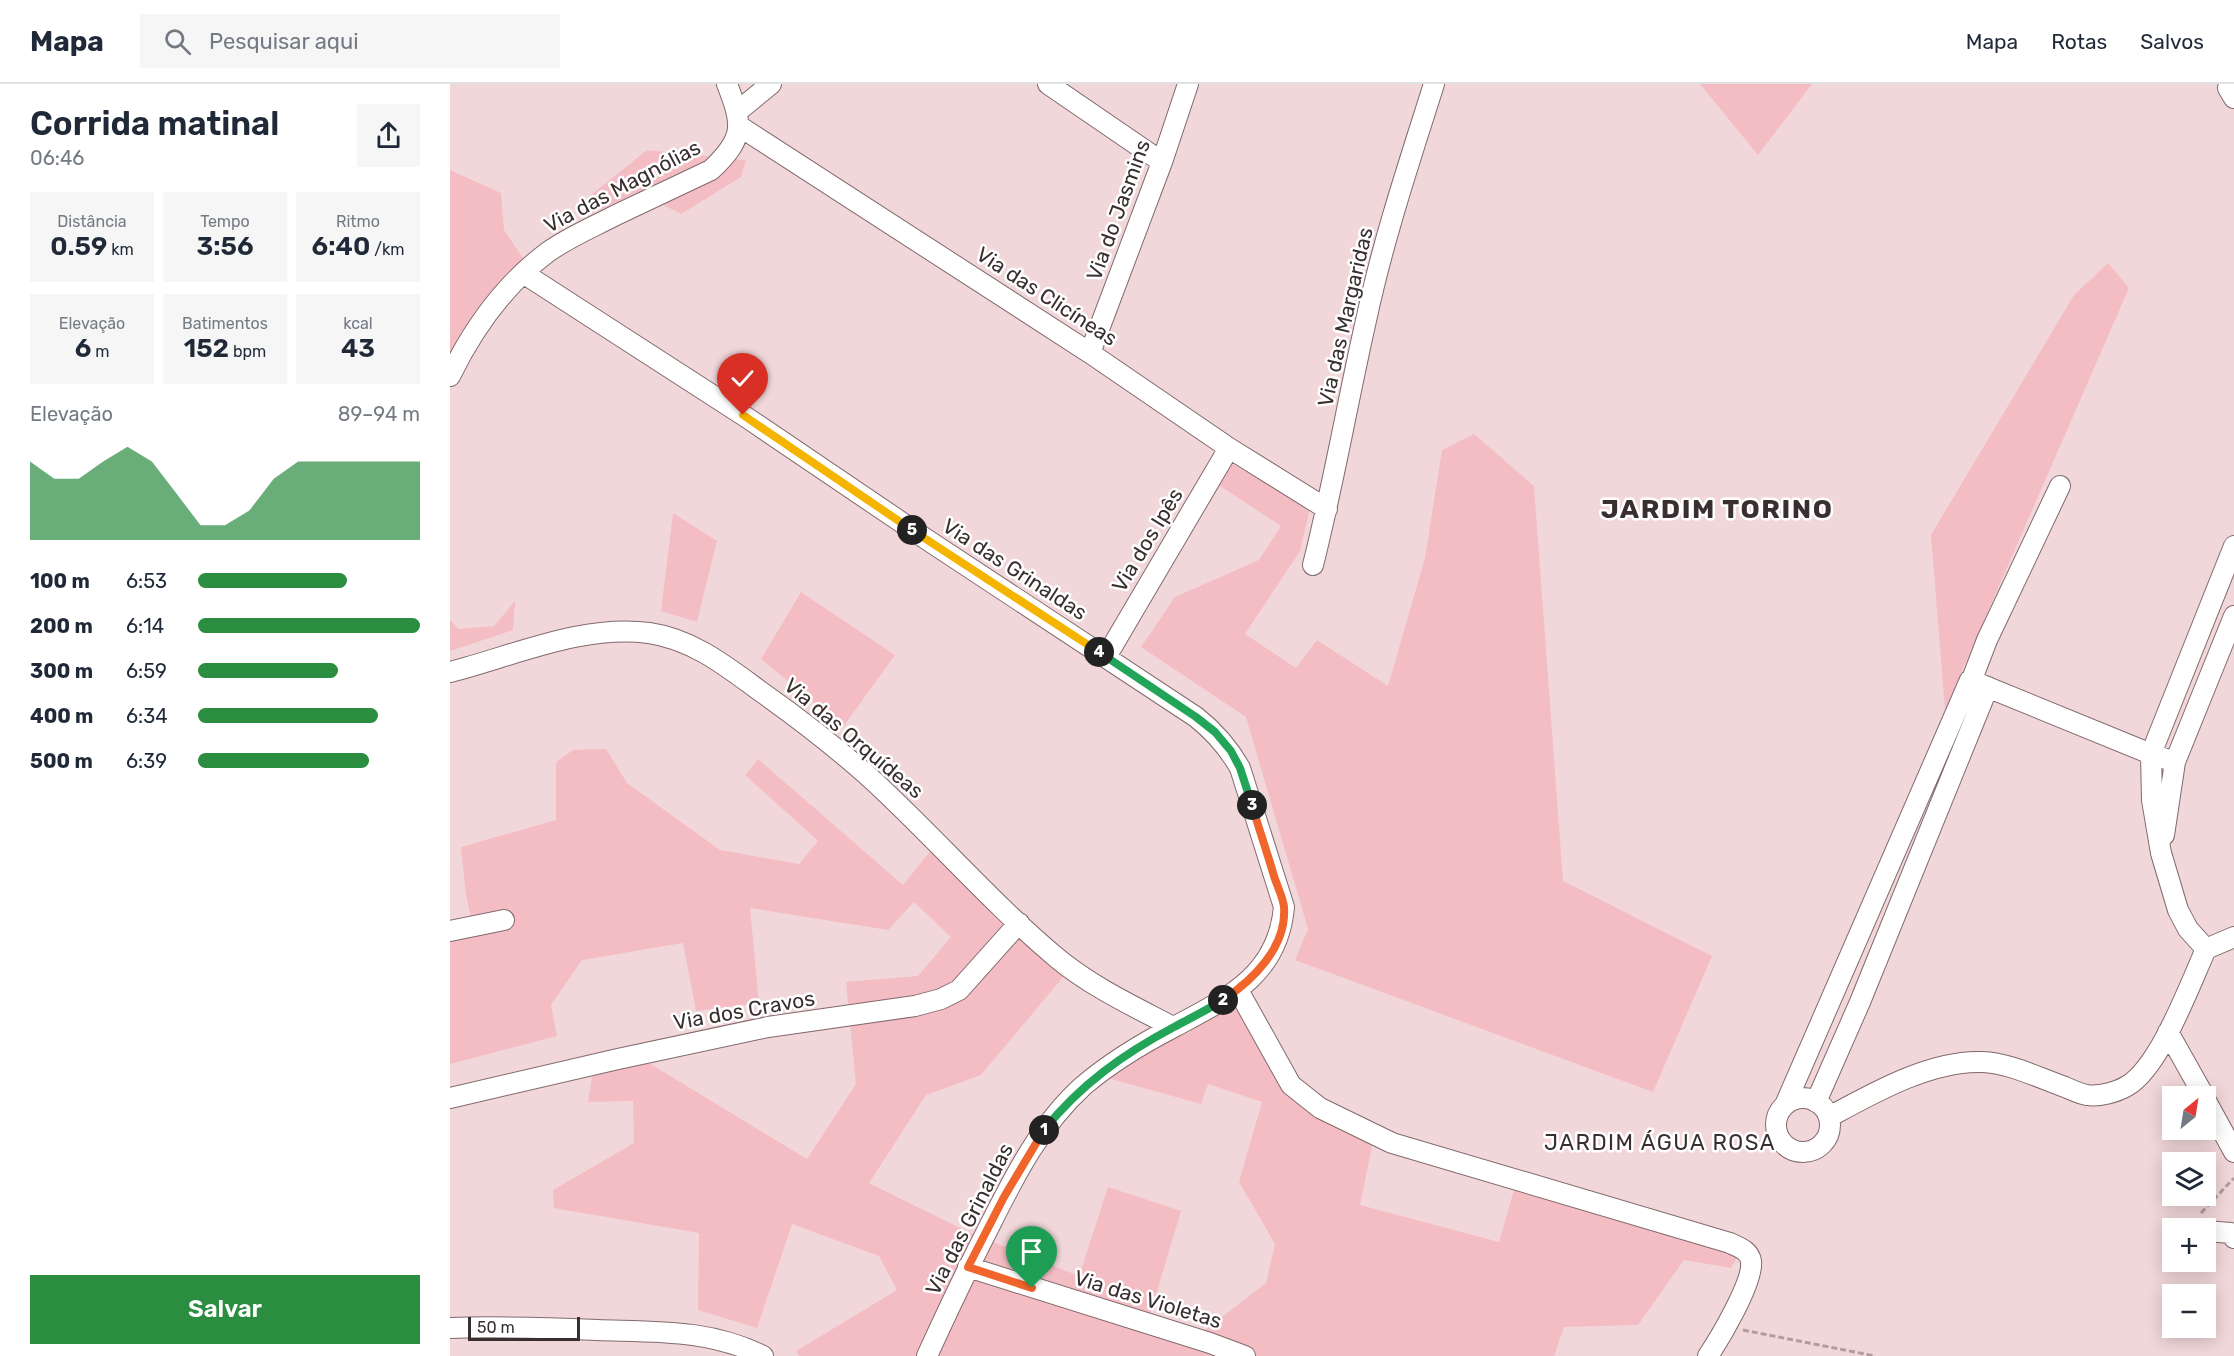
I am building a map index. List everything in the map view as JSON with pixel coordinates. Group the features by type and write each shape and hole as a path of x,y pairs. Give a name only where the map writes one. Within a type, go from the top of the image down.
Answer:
{"street":[{"path":"727,84 738,119 771,84"},
{"path":"1048,84 1162,162"},
{"name":"Via do Jasmins","path":"1090,353 1162,162 1188,84"},
{"name":"Via das Margaridas","path":"1313,565 1327,509 1367,314 1400,190 1434,84"},
{"path":"2229,84 2228,88 2234,98"},
{"name":"Via das Magnólias","path":"450,376 470,338 491,308 523,273 569,238 711,170 727,155 736,139 738,119"},
{"name":"Via das Clicíneas","path":"738,119 1229,448 1327,509"},
{"name":"Via das Grinaldas","path":"523,273 743,415 929,542 1196,717 1215,732 1231,751 1240,768 1284,906 1282,925 1276,944 1264,965 1238,990 1112,1065 1083,1086 1060,1110 1024,1160 968,1267 927,1356"},
{"name":"Via dos Ipês","path":"1106,657 1229,448"},
{"path":"2060,486 1987,640 1980,683 1822,1109 1829,1133 1819,1147 1803,1152 1793,1150 1786,1145 1777,1130 1780,1112 1968,683 1980,683 2175,762"},
{"path":"2206,949 2188,929 2178,910 2161,853 2152,800 2151,754 2234,546"},
{"path":"2161,853 2175,762 2234,616"},
{"name":"Via das Orquídeas","path":"450,672 568,639 620,631 651,633 688,643 723,663 784,708 866,775 1019,923 1088,982 1173,1027"},
{"path":"450,931 504,920"},
{"name":"Via dos Cravos","path":"450,1098 768,1027 915,1006 941,999 959,990 1019,923"},
{"path":"1785,1105 1798,1099 1805,1099 1822,1109 1916,1076 1966,1062 2004,1065 2087,1095 2108,1093 2128,1086 2146,1068 2168,1032 2206,949 2234,937"},
{"path":"1238,990 1291,1085 1320,1108 1392,1143 1730,1243 1743,1249 1748,1254 1750,1268 1726,1327 1708,1356"},
{"path":"2168,1032 2197,1086"},
{"path":"2216,1120 2234,1152"},
{"path":"2216,1227 2231,1233 2234,1238"},
{"name":"Via das Violetas","path":"968,1267 1245,1356"},
{"path":"450,1328 502,1326 672,1332 716,1338 763,1356"}],"path":[{"path":"2206,1218 2234,1178"},
{"path":"1726,1327 1875,1356"}],"shaded area":[{"path":"1700,84 1812,84 1758,155"},
{"path":"647,150 746,160 741,177 681,214 638,192 587,216 591,195"},
{"path":"450,170 501,193 504,230 525,261 450,357"},
{"path":"2108,263 2129,288 1945,710 1931,535 2074,295"},
{"path":"1474,434 1534,486 1563,881 1712,956 1653,1092 1295,960 1308,929 1246,717 1141,647 1175,597 1259,560 1281,526 1217,484 1231,463 1310,508 1300,551 1245,634 1296,668 1317,640 1388,686 1425,558 1442,450"},
{"path":"673,513 717,541 697,622 661,611"},
{"path":"801,592 895,655 843,727 761,659"},
{"path":"515,601 513,630 450,651 450,620 459,629 494,626"},
{"path":"606,749 627,783 720,850 799,864 818,841 745,775 758,759 903,885 932,849 1069,970 981,1075 926,1095 869,1183 968,1232 1079,1276 1108,1187 1181,1211 1145,1331 1188,1343 1266,1283 1275,1244 1239,1182 1262,1102 1208,1084 1201,1104 1108,1078 1234,1000 1285,1090 1373,1141 1360,1205 1499,1242 1516,1183 1742,1249 1731,1268 1684,1260 1638,1325 1564,1327 1554,1356 799,1356 796,1351 897,1290 879,1256 792,1224 757,1328 698,1310 699,1233 554,1208 553,1190 634,1143 633,1101 588,1102 592,1077 634,1054 807,1159 856,1084 846,982 918,976 951,937 914,902 888,930 750,908 759,1003 696,1011 683,943 582,960 551,1005 557,1036 450,1064 450,936 474,931 466,895 461,847 556,820 556,762 573,750"}],"district":[{"name":"JARDIM TORINO","path":"1717,509"},
{"name":"JARDIM ÁGUA ROSA","path":"1660,1142"}],"route":[{"path":"743,415 929,542 1196,717 1215,732 1231,751 1240,768 1284,906 1282,925 1276,944 1264,965 1238,990 1205,1011 1173,1027 1083,1086 1041,1134 1024,1160 968,1267 1032,1288"}]}
